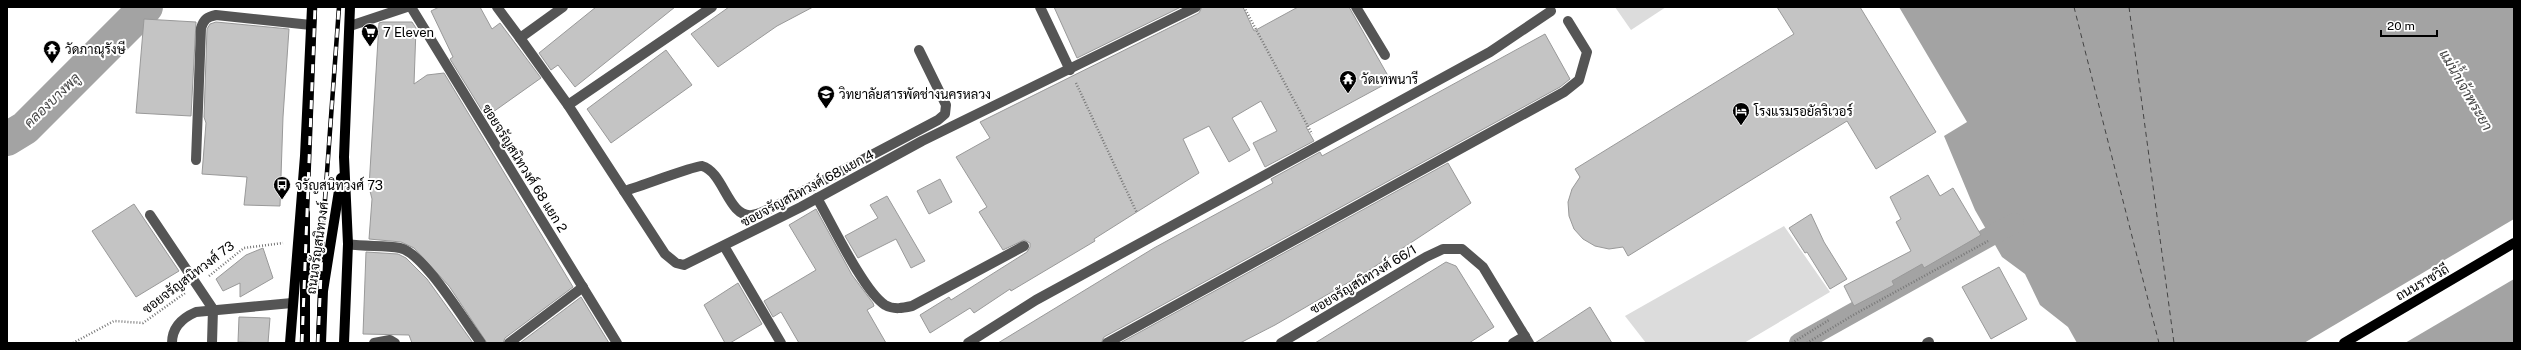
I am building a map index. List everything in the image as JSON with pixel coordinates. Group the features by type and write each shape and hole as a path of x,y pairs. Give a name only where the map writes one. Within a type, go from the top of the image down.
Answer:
{"main road":[{"name":"ถนนจรัญสนิทวงศ์","path":"305,343 305,156 312,7"},
{"name":"ถนนจรัญสนิทวงศ์","path":"344,343 348,244 344,156 350,7"},
{"name":"ถนนจรัญสนิทวงศ์","path":"290,343 292,303 305,156"},
{"name":"ถนนจรัญสนิทวงศ์","path":"320,343 323,291 344,156"},
{"name":"ถนนราชวิถี","path":"2344,343 2514,243"}],"street":[{"path":"350,26 407,7"},
{"name":"ซอยจรัญสนิทวงศ์ 68 แยก 2","path":"411,7 617,343"},
{"name":"ซอยจรัญสนิทวงศ์ 68 แยก 4","path":"497,7 568,105 665,254 676,263 684,265 817,198 922,141 1070,70 1196,7"},
{"path":"520,38 564,7"},
{"path":"568,105 712,7"},
{"path":"1040,7 1070,70"},
{"path":"1356,7 1385,55"},
{"path":"968,343 1036,300 1490,52 1551,11"},
{"path":"196,160 201,28 203,21 209,16 216,15 311,24"},
{"path":"1108,343 1564,92 1579,80 1587,52 1568,21"},
{"path":"624,192 657,182 694,166 702,166 714,173 735,208 744,214 752,215 784,201 938,120 945,114 946,105 919,50"},
{"path":"817,198 869,289 885,305 898,309 912,306 1024,246"},
{"path":"150,215 213,309 212,343"},
{"path":"348,244 401,248 414,255 428,269 481,343"},
{"path":"724,246 782,343"},
{"name":"ซอยจรัญสนิทวงศ์ 66/1","path":"1282,343 1426,257 1443,249 1462,249 1482,267 1527,340"},
{"path":"509,343 583,287"},
{"path":"172,343 174,328 185,317 196,312 213,309 292,303"},
{"path":"374,343 390,340 395,343"},
{"path":"1513,343 1527,340"}],"path":[{"path":"1244,7 1313,136"},
{"path":"1070,70 1137,213"},
{"name":"ซอยจรัญสนิทวงศ์ 73","path":"73,343 114,321 143,323 244,248 297,241"},
{"path":"1807,343 1855,314 1988,241"},
{"path":"1792,343 1829,320"}],"shaded area":[{"path":"1615,7 1666,7 1631,30"},
{"path":"1784,226 1830,292 1744,343 1646,343 1625,316"}],"water":[{"name":"แม่น้ำเจ้าพระยา","path":"1899,7 2514,7 2514,343 2077,343 2068,327 2040,305 2025,274 2002,257 1975,210 1944,136 1967,122"}],"pier":[{"path":"2514,219 2514,279 2405,343 2304,343"}],"building":[{"path":"439,7 480,7 492,29 500,23 541,78 486,117 450,59 453,57 431,11"},
{"path":"596,7 675,7 575,87 558,65 551,70 539,53"},
{"path":"729,7 813,7 777,26 718,67 691,34"},
{"path":"1054,7 1181,7 1077,58"},
{"path":"1202,7 1243,7 1254,31 1298,7 1349,7 1391,81 1306,127 1314,141 1265,167 1253,143 1277,131 1261,101 1232,118 1250,150 1229,162 1209,126 1183,139 1199,173 1094,239 1095,241 1011,291 1010,289 974,313 970,308 930,333 920,315 949,297 951,300 1027,252 1030,247 1030,243 1024,240 1003,250 979,212 987,207 956,157 990,138 980,122 1199,13"},
{"name":"โรงแรมรอยัลริเวอร์","path":"1777,7 1860,7 1936,132 1876,169 1847,121 1628,256 1623,247 1609,249 1595,246 1583,239 1574,229 1569,216 1568,202 1572,189 1580,177 1575,169 1794,34"},
{"path":"144,19 196,22 191,116 136,113"},
{"path":"216,22 289,29 283,117 280,206 244,205 247,177 202,174 206,123 204,117 207,29 210,24"},
{"path":"412,22 416,28 414,84 427,75 444,73 573,287 505,338 503,343 487,343 449,286 414,248 401,242 369,239 372,199 369,187 379,23"},
{"path":"1545,34 1570,79 1560,87 1104,337 1101,343 998,343 1154,248 1273,183 1271,179 1320,152 1322,156"},
{"path":"666,50 692,85 611,143 587,109"},
{"path":"1448,163 1471,203 1368,271 1275,325 1240,343 1120,343"},
{"path":"1928,175 1940,196 1953,188 1981,235 1924,268 1922,264 1892,281 1894,285 1854,306 1844,286 1911,251 1896,222 1901,219 1890,197"},
{"path":"940,179 952,202 929,214 917,191"},
{"path":"887,196 925,261 911,268 896,239 858,258 845,236 878,218 870,205"},
{"path":"134,204 179,271 136,297 92,231"},
{"path":"816,209 852,275 873,303 874,306 867,310 886,343 799,343 781,312 773,317 764,301 816,270 789,225"},
{"path":"1811,214 1824,242 1847,279 1830,289 1807,252 1805,253 1789,228"},
{"path":"263,248 273,278 240,297 240,283 223,291 216,279 246,255"},
{"path":"366,252 398,254 406,258 427,279 473,343 412,343 409,335 363,334"},
{"path":"1446,262 1456,266 1494,327 1469,343 1315,343"},
{"path":"1999,267 2027,319 1991,339 1962,287"},
{"path":"738,283 762,324 730,343 725,343 704,305"},
{"path":"581,297 609,343 520,343"},
{"path":"1590,307 1612,343 1535,343"},
{"path":"239,317 270,318 268,343 238,342"}],"waterway":[{"name":"คลองบางพลู","path":"7,139 25,128 146,7"},
{"path":"1799,343 2014,223"}],"ferry route":[{"path":"2074,7 2159,343"},
{"path":"2129,7 2174,343"}],"railway":[{"path":"302,343 315,7"},
{"path":"318,343 323,227 339,7"}],"place":[{"name":"7 Eleven","path":"370,47"},
{"name":"วัดภาณุรังษี","path":"52,64"},
{"name":"วัดเทพนารี","path":"1348,94"},
{"name":"วิทยาลัยสารพัดช่างนครหลวง","path":"826,109"},
{"name":"โรงแรมรอยัลริเวอร์","path":"1741,126"},
{"name":"จรัญสนิทวงศ์ 73","path":"282,200"}]}
